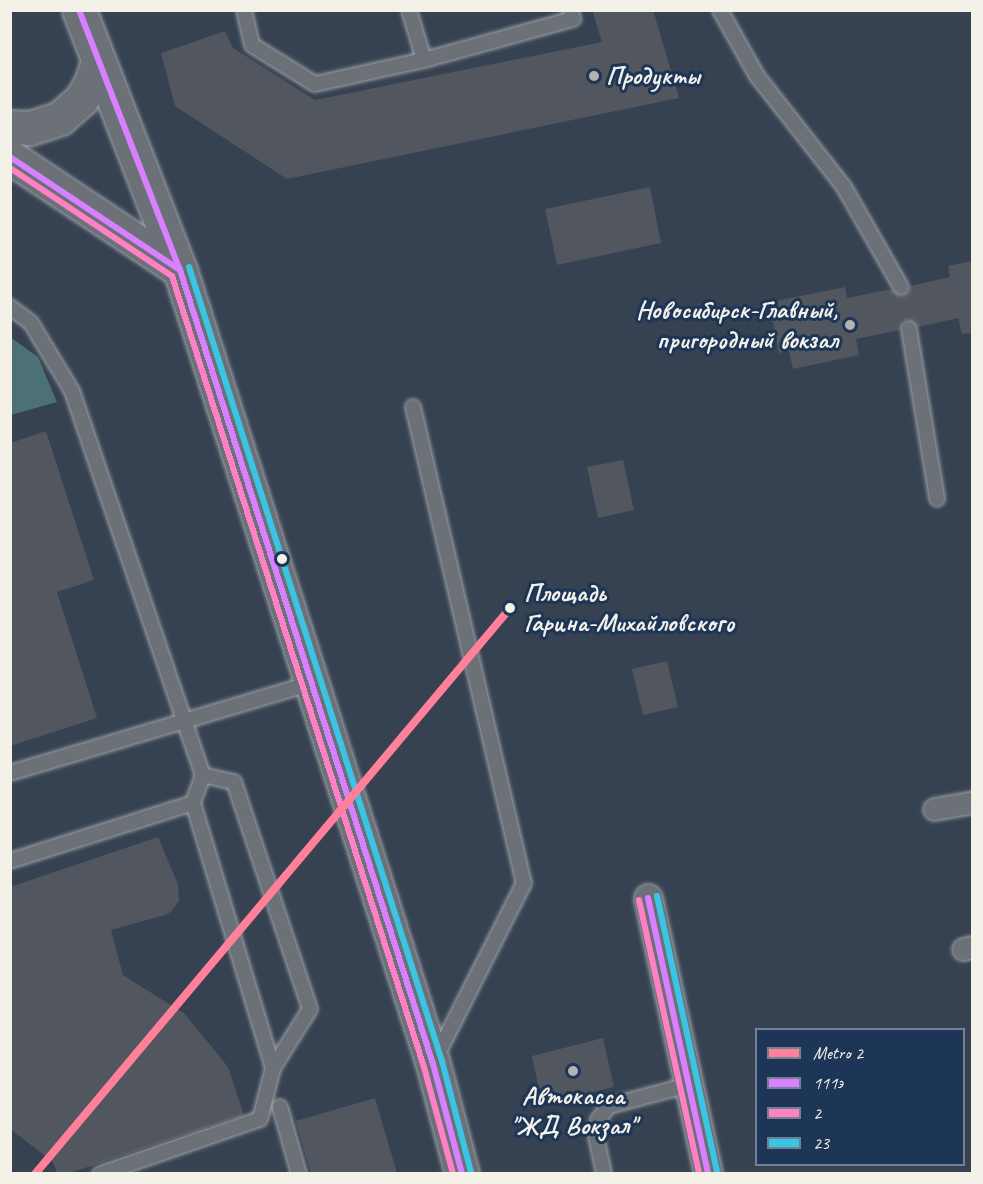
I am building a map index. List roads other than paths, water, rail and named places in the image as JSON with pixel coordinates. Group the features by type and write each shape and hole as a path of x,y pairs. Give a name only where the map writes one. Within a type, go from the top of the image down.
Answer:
{"main road":[{"path":"79,10 180,270 433,1064 462,1173"},
{"path":"10,127 30,128 60,118 81,100 91,83 98,61"},
{"path":"10,157 180,270"}],"street":[{"path":"934,809 972,802"},
{"path":"648,898 708,1173"}],"lane":[{"path":"244,10 252,45 315,84 424,60 573,19 571,10"},
{"path":"409,10 424,60"},
{"path":"720,10 757,76 844,187 901,287"},
{"path":"10,307 30,323 72,392 203,775 193,803 273,1068"},
{"path":"909,328 937,499"},
{"path":"413,407 524,883 433,1064"},
{"path":"10,773 312,683"},
{"path":"100,1173 260,1119 273,1068 310,1009 234,782 203,775"},
{"path":"10,861 193,803"},
{"path":"604,1173 596,1137 598,1120 609,1106 688,1085"},
{"path":"280,1107 299,1173"}],"metro line":[{"name":"2","path":"35,1174 512,606"}],"place":[{"name":"Продукты","path":"594,76"},
{"name":"Новосибирск-Главный, пригородный вокзал","path":"850,325"},
{"name":"Площадь Гарина-Михайловского","path":"510,608"},
{"name":"Автокасса \"ЖД Вокзал\"","path":"573,1071"}]}
